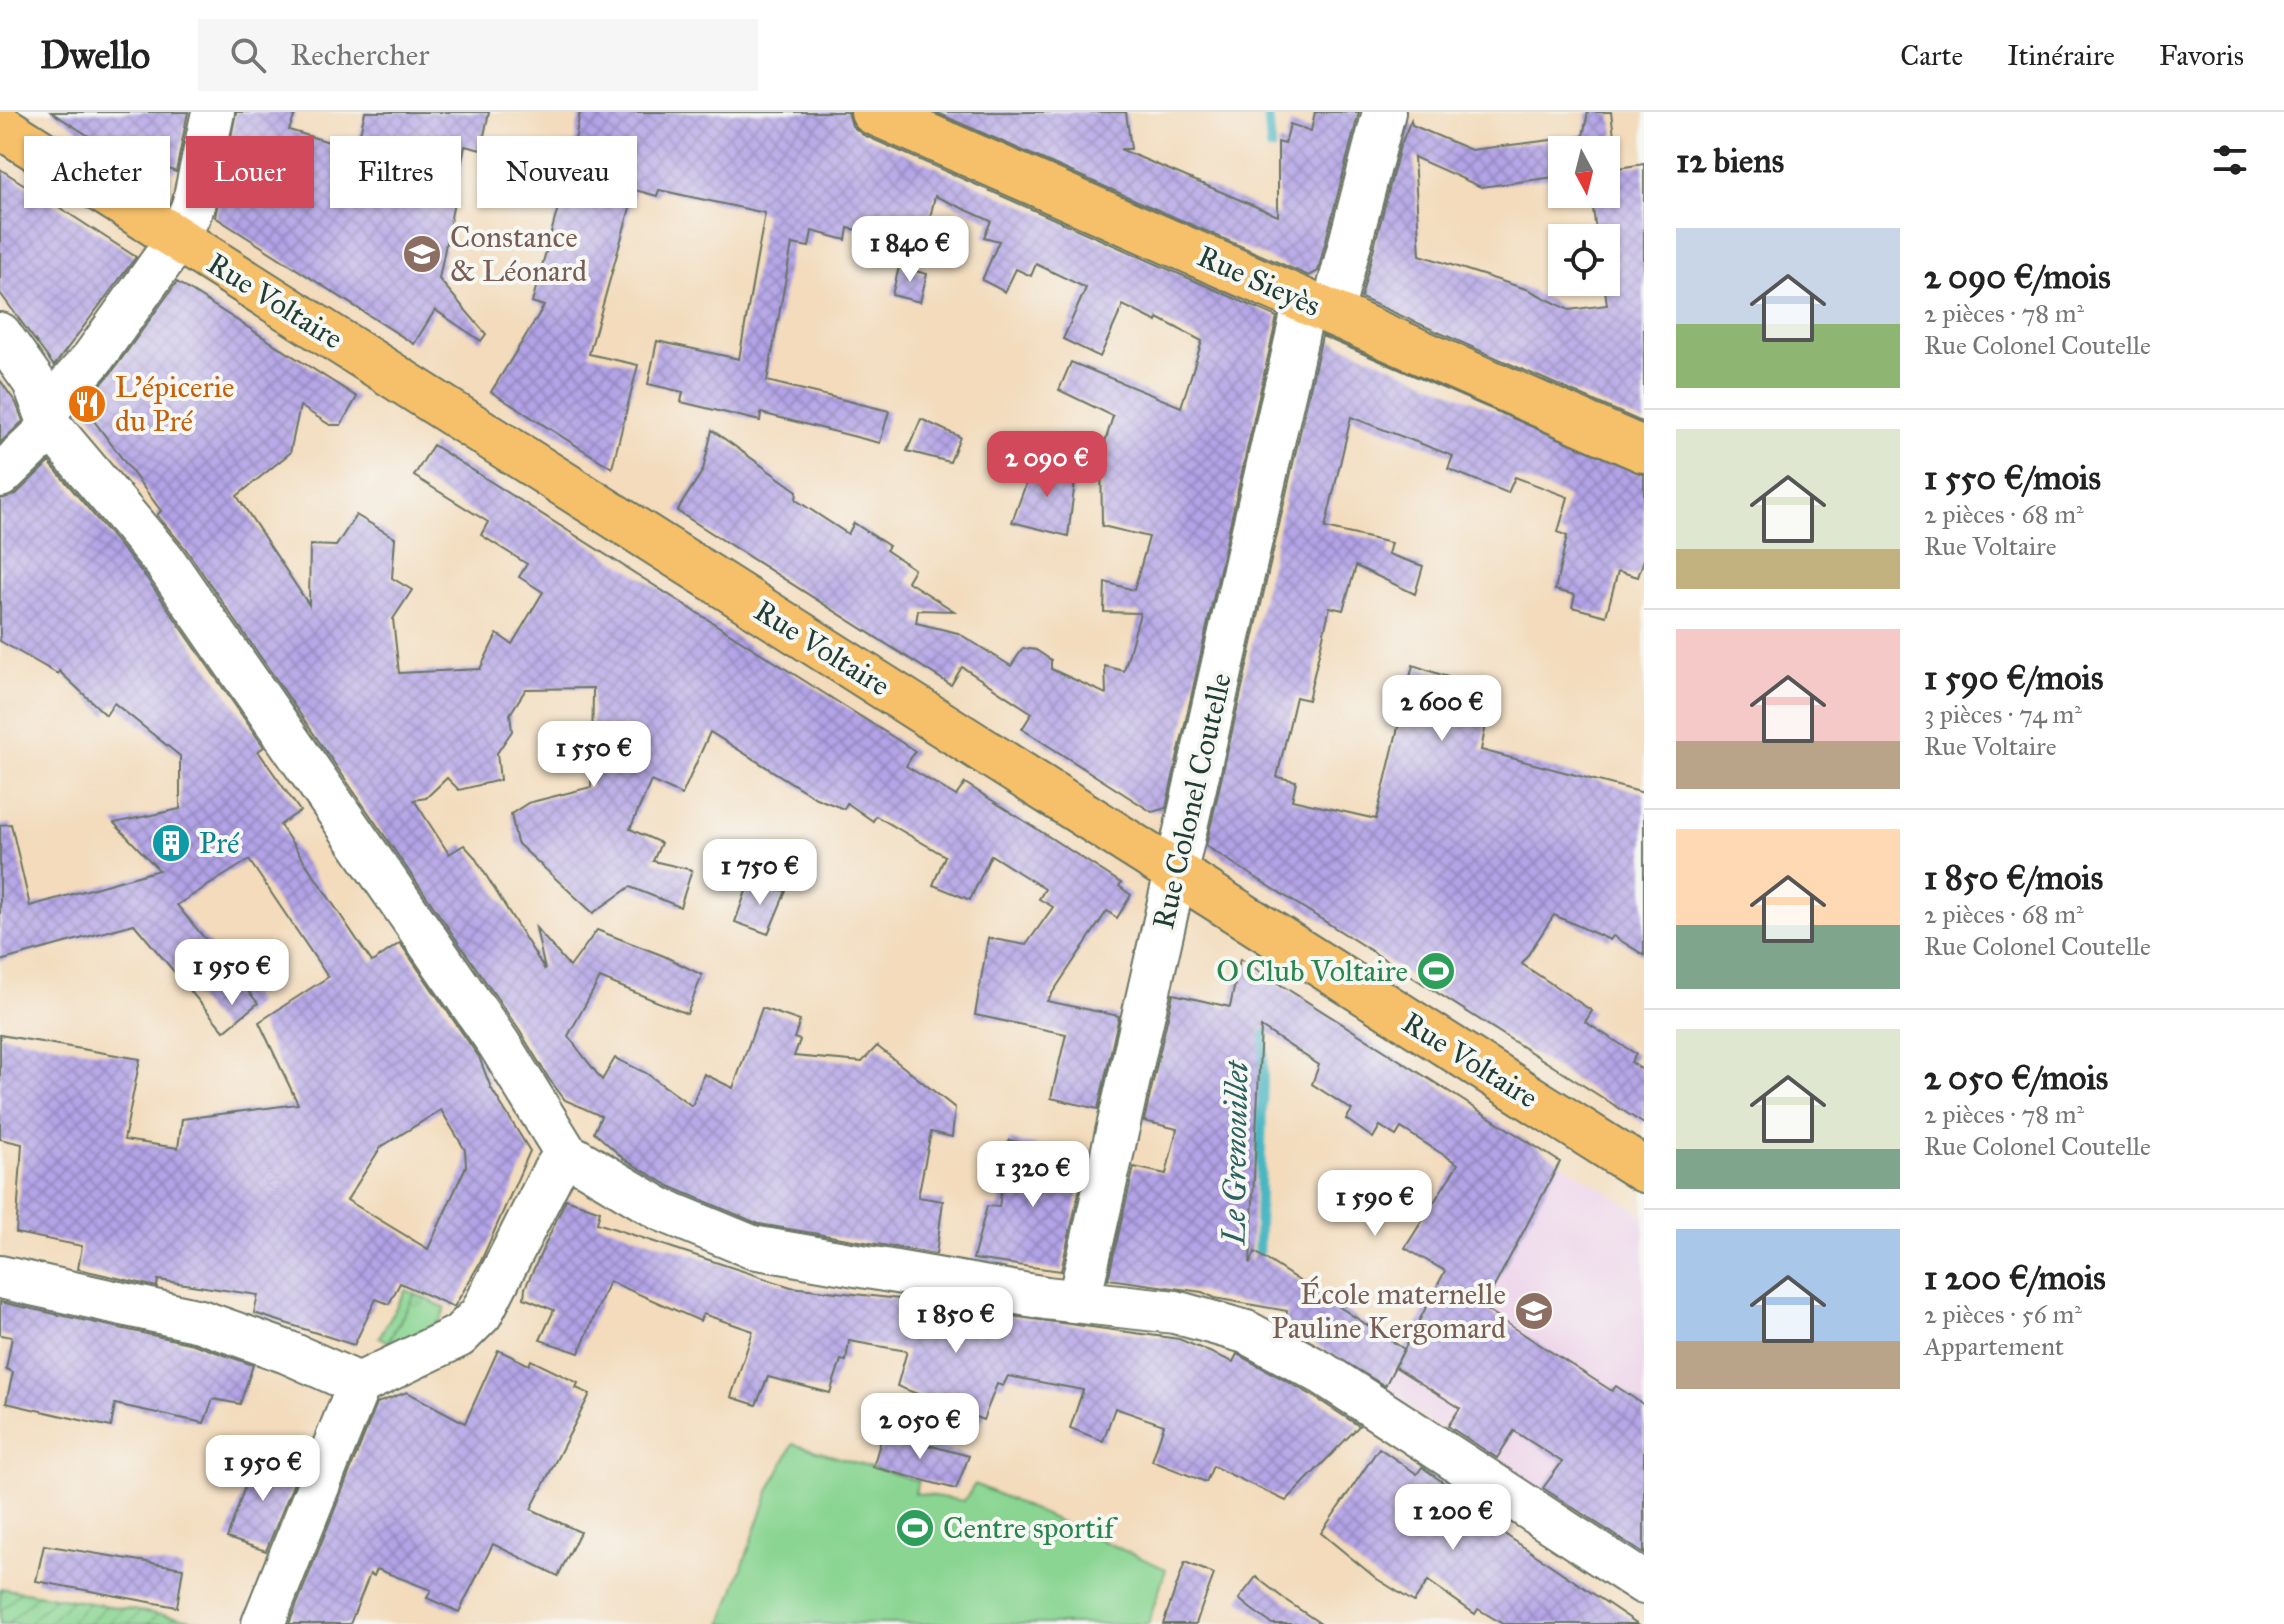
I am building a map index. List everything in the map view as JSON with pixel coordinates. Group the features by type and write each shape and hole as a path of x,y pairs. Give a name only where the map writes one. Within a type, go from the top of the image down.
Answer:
{"main road":[{"name":"Rue Sieyès","path":"873,112 1644,450"},
{"name":"Rue Voltaire","path":"0,126 1644,1170"}],"street":[{"path":"0,476 49,418 178,239 193,206 213,112"},
{"name":"Rue Colonel Coutelle","path":"1079,1300 1176,873 1318,307 1384,112"},
{"path":"0,334 34,382 49,418 165,562 499,1044 566,1153 660,1209 752,1247 1046,1298 1175,1312 1246,1332 1322,1373 1644,1583"},
{"path":"263,1624 359,1384 459,1336 481,1314 552,1174 566,1153"},
{"path":"0,1277 200,1321 287,1352 359,1384"}],"shaded area":[{"name":"École maternelle Pauline Kergomard","path":"1517,1135 1644,1215 1644,1404 1616,1386 1539,1494 1383,1391"}],"green space":[{"path":"406,1290 415,1294 388,1342 379,1337"},
{"path":"415,1294 446,1308 439,1323 394,1344 388,1342"},
{"name":"Centre sportif","path":"793,1444 918,1481 915,1493 964,1501 975,1484 1166,1569 1148,1624 722,1624 770,1489"},
{"path":"0,1588 218,1624 0,1624"}],"building":[{"path":"51,112 188,112 176,172 170,169 170,136 89,136"},
{"path":"236,112 296,112 289,130 309,136 231,136"},
{"path":"365,112 489,112 484,136 477,136 477,149 465,146 461,166 461,136 359,136"},
{"path":"580,112 848,112 852,126 863,135 1277,317 1166,808 1152,812 1022,729 1032,713 962,667 951,685 677,511 703,470 712,430 797,491 796,500 848,534 854,523 889,546 886,550 914,569 907,581 954,611 918,610 916,623 958,633 1011,666 1023,648 1036,650 1051,660 1051,669 1106,694 1105,666 1124,671 1140,613 1104,612 1105,582 1134,590 1149,537 1102,526 1101,455 1113,416 1059,390 1071,362 1181,407 1202,341 1158,318 1157,322 1123,305 1100,357 1063,339 1086,288 1036,264 1031,276 1016,269 1005,292 982,280 999,241 984,237 991,221 935,196 924,244 848,228 846,240 812,231 809,247 792,244 767,381 889,411 880,443 761,413 760,421 681,402 683,392 648,384 657,341 739,359 765,213 659,190 657,196 637,191 637,136 576,136"},
{"path":"935,112 1126,112 1131,149 1120,149 1278,216 1278,142 1285,144 1290,124 1311,131 1315,112 1359,112 1318,271 1309,276"},
{"path":"1588,112 1611,112 1614,136 1583,136"},
{"path":"1411,120 1412,125 1471,150 1548,140 1548,178 1481,187 1414,157 1420,255 1529,290 1569,310 1607,305 1606,296 1620,296 1620,224 1595,224 1593,208 1620,208 1620,168 1644,164 1644,423 1361,298 1400,146"},
{"path":"314,137 330,142 330,208 453,208 439,279 486,334 481,341 435,310 414,344 215,217 217,208 314,208"},
{"path":"0,169 24,185 24,208 60,208 136,257 54,366 0,293"},
{"path":"558,208 630,208 589,354 638,365 612,468 491,392 544,306 532,302"},
{"path":"899,267 927,274 920,302 892,295"},
{"path":"177,282 357,397 341,425 330,425 300,406 290,453 237,496 309,605 310,545 336,546 356,515 395,538 392,578 412,590 393,619 399,673 480,669 497,634 512,644 543,592 519,577 527,564 481,535 488,522 414,476 433,445 915,751 906,766 956,796 965,783 1121,883 1119,886 1131,895 1117,918 1107,911 1047,1001 1119,1016 1098,1109 1051,1098 1066,1034 975,1015 988,938 1026,945 1053,907 1039,899 1045,889 991,855 970,900 933,885 945,856 876,816 873,821 847,803 844,809 816,798 710,732 682,795 651,781 630,829 661,843 653,861 692,870 680,907 630,887 593,913 517,843 511,814 528,803 591,787 591,762 597,759 592,760 593,688 526,689 510,714 512,731 497,753 500,780 459,790 447,778 426,798 414,800 449,854 464,845 474,856 545,970 536,928 570,967 597,930 664,956 702,975 687,1014 600,978 568,1036 602,1080 615,1058 646,1073 692,1106 704,1074 733,1088 762,1008 800,1021 794,1038 800,1040 794,1056 862,1062 877,1046 955,1108 952,1137 931,1132 918,1197 943,1201 936,1254 759,1224 671,1187 624,1159 594,1132 601,1116 565,1100 549,1079 519,1030 185,548 157,515 161,511 83,406 112,372"},
{"path":"1322,336 1644,475 1644,559 1638,577 1618,571 1606,616 1572,607 1575,595 1555,590 1567,536 1558,532 1568,497 1515,477 1508,493 1448,469 1453,456 1351,417 1325,528 1391,543 1388,554 1423,566 1415,594 1356,566 1343,610 1330,607 1308,700 1296,697 1277,777 1296,781 1292,800 1376,819 1413,665 1468,684 1468,690 1492,694 1481,750 1644,793 1644,955 1613,936 1610,940 1554,915 1522,964 1592,1011 1585,1022 1636,1054 1631,1062 1644,1071 1644,1124 1206,846"},
{"path":"0,380 16,403 23,421 0,443"},
{"path":"921,419 960,437 950,462 907,451"},
{"path":"1035,459 1076,474 1068,536 1012,522"},
{"path":"49,462 146,577 264,747 258,751 300,811 280,825 372,962 400,943 479,1057 491,1088 530,1151 481,1261 454,1307 400,1283 389,1304 376,1299 354,1345 254,1313 258,1295 158,1280 157,1287 78,1269 82,1246 16,1233 22,1144 0,1139 0,1035 140,1059 124,1140 178,1148 182,1119 298,1104 259,1022 328,977 249,860 177,905 258,1003 224,1031 134,924 0,961 0,825 11,824 30,906 159,870 114,823 180,809 180,756 114,703 106,715 59,671 58,674 0,641 0,499 16,494","holes":["441,1110 465,1150 466,1166 428,1249 347,1200 381,1147"]},
{"path":"749,883 786,891 768,934 735,922"},
{"path":"1240,959 1560,1162 1483,1308 1612,1391 1616,1386 1644,1405 1644,1554 1543,1488 1562,1462 1514,1431 1497,1458 1448,1426 1460,1408 1395,1367 1445,1271 1405,1248 1458,1164 1401,1128 1396,1136 1380,1126 1373,1138 1346,1119 1352,1110 1312,1084 1319,1065 1261,1027 1250,1264 1255,1252 1404,1349 1385,1386 1285,1326 1287,1311 1215,1298 1202,1292 1108,1279 1134,1167 1166,1174 1177,1129 1144,1121 1173,994 1230,1007"},
{"path":"1009,1140 1087,1157 1061,1271 973,1259 987,1206 999,1207"},
{"path":"566,1199 600,1211 597,1223 791,1287 908,1300 930,1305 929,1314 958,1319 960,1309 1179,1339 1233,1362 1237,1354 1310,1394 1359,1426 1286,1501 1213,1466 1206,1482 1152,1461 1164,1425 1115,1408 1103,1441 1070,1428 1083,1390 1008,1376 1003,1386 997,1384 983,1420 897,1386 907,1351 849,1341 846,1361 841,1360 830,1393 768,1377 756,1405 731,1397 753,1331 703,1314 700,1321 609,1281 579,1353 540,1340 554,1310 524,1298 525,1288"},
{"path":"0,1302 193,1344 253,1365 240,1404 213,1399 204,1423 115,1404 111,1427 6,1403 13,1372 6,1369 12,1337 0,1335"},
{"path":"498,1350 529,1365 531,1360 578,1383 576,1388 590,1394 531,1509 580,1532 558,1576 493,1544 459,1612 427,1598 431,1590 377,1569 374,1576 370,1574 350,1624 289,1624 377,1403 407,1392 465,1423"},
{"path":"883,1433 969,1456 956,1489 873,1467"},
{"path":"1379,1448 1417,1474 1422,1467 1452,1489 1448,1496 1638,1624 1503,1624 1478,1609 1475,1614 1428,1581 1414,1602 1377,1579 1321,1533"},
{"path":"259,1456 300,1468 266,1551 227,1538 252,1466 257,1468"},
{"path":"44,1545 183,1568 177,1607 36,1581"},
{"path":"1185,1562 1214,1574 1196,1624 1163,1624"},
{"path":"1256,1577 1321,1624 1272,1624 1251,1609 1239,1599"}],"waterway":[{"name":"Le Grenouillet","path":"1268,112 1271,147"},
{"name":"Le Grenouillet","path":"1258,1266 1264,1034"}],"place":[{"name":"Constance & Léonard","path":"422,254"},
{"name":"L'épicerie du Pré","path":"87,404"},
{"name":"Pré","path":"171,843"},
{"name":"O Club Voltaire","path":"1436,971"},
{"name":"École maternelle Pauline Kergomard","path":"1534,1311"},
{"name":"Centre sportif","path":"915,1528"}]}
